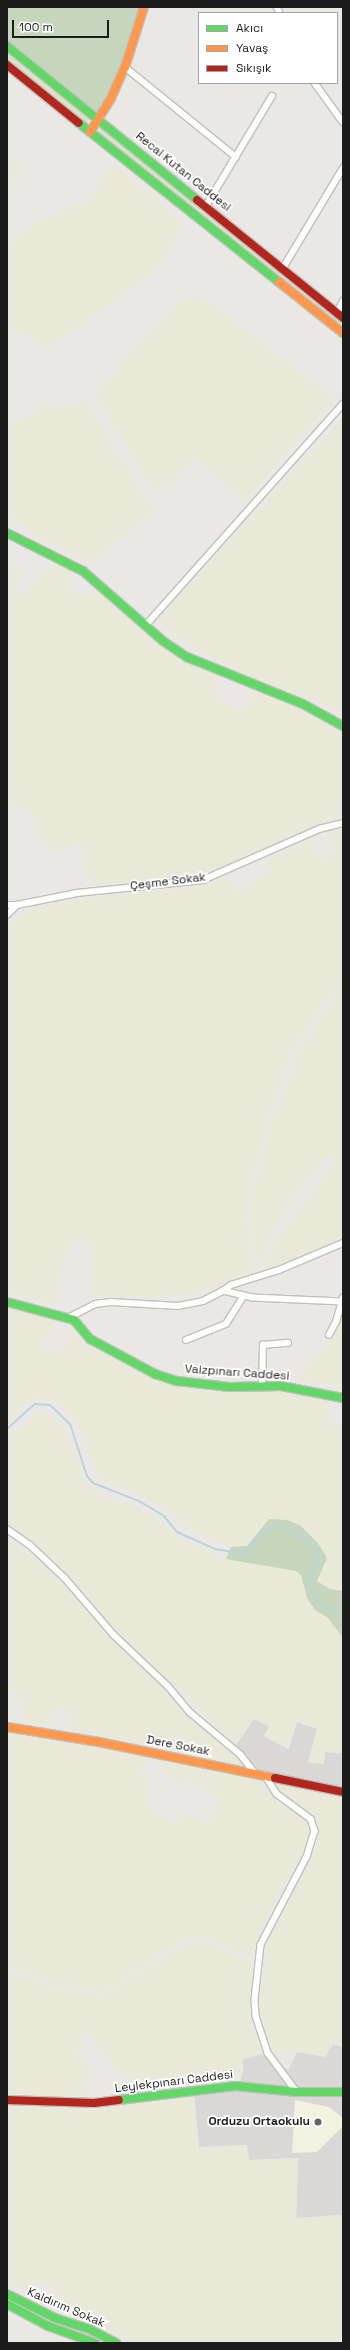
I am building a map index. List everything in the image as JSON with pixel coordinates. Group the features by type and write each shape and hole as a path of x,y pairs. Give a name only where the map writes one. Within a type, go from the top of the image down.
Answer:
{"street":[{"path":"90,132 99,120 125,67 144,7"},
{"name":"Recai Kutan Caddesi","path":"7,46 283,268 340,316"},
{"path":"7,65 343,333"},
{"path":"125,67 236,157"},
{"path":"316,84 343,122"},
{"path":"206,206 272,96"},
{"path":"283,268 343,168"},
{"path":"340,316 343,301"},
{"path":"146,625 343,404"},
{"path":"7,533 83,571 163,641 187,657 303,704 343,726"},
{"name":"Çeşme Sokak","path":"7,905 17,905 77,893 203,880 319,829 343,823"},
{"path":"7,915 17,905"},
{"path":"7,1302 68,1318 95,1304 118,1302 178,1306 203,1301 223,1291 231,1285 279,1270 343,1243"},
{"path":"223,1291 243,1296 342,1300 336,1322 329,1335"},
{"path":"186,1340 226,1324 243,1296"},
{"name":"Vaizpınarı Caddesi","path":"68,1318 74,1320 81,1331 90,1339 128,1357 155,1374 177,1381 210,1386 262,1385 343,1398"},
{"path":"262,1385 263,1345 288,1343"},
{"path":"7,1529 30,1545 65,1578 114,1635 150,1668 191,1713 241,1755 255,1773"},
{"name":"Dere Sokak","path":"7,1727 255,1773 343,1792"},
{"path":"265,1775 277,1794 311,1819 315,1831 307,1857 261,1945 255,2000 256,2016 268,2053 279,2071 297,2092"},
{"name":"Leylekpınarı Caddesi","path":"7,2100 94,2103 235,2086 297,2092 343,2092"},
{"name":"Kaldırım Sokak","path":"7,2294 55,2318 91,2330 116,2343"},
{"name":"Kaldırım Sokak","path":"7,2304 48,2326 95,2343"}],"shaded area":[{"path":"7,152 24,170 7,187"},
{"path":"112,162 183,223 156,271 46,350 30,335 14,334 7,322 7,246 32,223 88,201"},
{"path":"204,297 334,399 244,501 195,458 156,494 94,393 182,298"},
{"path":"85,399 153,510 93,563 36,537 7,515 7,419 13,425 43,406 76,404"},
{"path":"343,418 343,704 336,710 221,664 173,636 158,619"},
{"path":"54,562 73,569 65,586 89,597 99,586 183,656 222,676 212,697 245,710 259,688 285,698 343,729 343,797 338,798 339,818 321,823 216,871 146,882 89,886 91,882 84,872 81,843 59,851 41,843 34,818 18,806 7,803 7,563 24,574 13,586 23,594"},
{"path":"343,828 343,983 324,1003 310,1022 285,1069 271,1108 248,1196 246,1222 255,1272 193,1294 156,1298 112,1296 93,1297 92,1245 69,1242 54,1305 7,1293 7,926 26,910 101,896 172,890 219,882 230,877 237,892 270,872 263,860 310,841 323,860 334,852 325,832"},
{"path":"343,989 343,1239 262,1273 287,1224 337,1161 330,1155 287,1203 257,1267 251,1236 251,1216 254,1189 270,1128 301,1049 328,1006"},
{"path":"343,1302 343,1388 294,1379 321,1352 332,1336 340,1323"},
{"path":"7,1305 55,1320 43,1346 60,1355 71,1331 152,1378 213,1391 276,1389 330,1399 326,1423 343,1429 343,1591 330,1589 317,1581 327,1558 312,1534 264,1524 247,1546 231,1547 199,1535 159,1505 101,1480 93,1465 86,1443 72,1416 55,1401 37,1398 26,1402 7,1423"},
{"path":"42,1411 58,1420 67,1432 87,1484 96,1493 134,1505 156,1518 183,1540 226,1559 296,1570 301,1575 307,1598 315,1610 328,1618 343,1638 343,1753 325,1752 324,1764 308,1762 317,1729 297,1722 289,1749 264,1736 269,1726 254,1719 236,1745 110,1624 66,1571 35,1544 7,1525 7,1436 21,1427 36,1412"},
{"path":"7,1535 67,1587 119,1646 161,1684 191,1717 223,1742 244,1765 67,1729 76,1718 60,1705 48,1727 23,1723 25,1712 19,1693 7,1688"},
{"path":"254,1719 269,1726 264,1736 288,1749 297,1721 317,1728 325,1752 343,1753 343,1797 273,1780 258,1769 236,1745"},
{"path":"7,1731 142,1756 148,1764 137,1772 149,1783 148,1804 173,1823 187,1813 210,1823 220,1795 202,1791 202,1784 187,1782 179,1787 153,1759 259,1779 275,1801 307,1822 310,1834 303,1852 262,1927 253,1957 202,1938 185,1939 104,1992 47,1982 7,1965"},
{"path":"273,1780 343,1797 343,2047 333,2044 325,2057 297,2052 274,2056 259,2012 267,1943 314,1850 319,1829 314,1815 279,1792"},
{"path":"192,1940 202,1941 253,1961 251,2020 261,2054 243,2059 243,2074 129,2081 122,2075 85,2029 77,2053 96,2077 85,2080 88,2100 7,2097 7,1969 48,1985 103,1995"},
{"path":"333,2044 343,2047 343,2215 296,2218 298,2158 248,2160 247,2145 199,2148 194,2095 206,2090 240,2088 243,2059 261,2054 288,2070 297,2052 325,2056"},
{"path":"194,2095 199,2147 247,2145 249,2160 298,2158 296,2218 343,2215 343,2343 126,2343 110,2332 48,2307 55,2288 41,2282 26,2291 7,2283 7,2105 110,2106"},
{"name":"Orduzu Ortaokulu","path":"295,2100 329,2107 343,2118 343,2126 317,2152 292,2153"}],"green space":[{"path":"7,7 147,7 99,120 7,46"},
{"path":"7,52 91,117 86,123 7,61"},
{"path":"102,127 342,321 338,326 98,132"},
{"path":"269,1519 287,1520 301,1526 318,1543 327,1558 317,1581 330,1589 343,1591 343,1638 328,1618 315,1610 307,1598 301,1575 296,1571 226,1559 231,1547 247,1546"}],"waterway":[{"path":"7,1429 35,1404 50,1405 70,1424 87,1476 93,1483 139,1501 164,1516 177,1532 215,1549 237,1553 247,1551 265,1530 276,1525 302,1536 318,1552 318,1563 312,1573 312,1588 320,1604 325,1609 343,1611"}],"traffic: fast":[{"path":"7,46 197,200"},
{"path":"79,123 279,282"},
{"path":"7,533 83,571 163,641 187,657 303,704 343,726"},
{"path":"7,1302 74,1320 90,1339 155,1374 177,1381 230,1387 281,1386 343,1398"},
{"path":"119,2100 235,2086 297,2092 343,2092"},
{"path":"7,2294 55,2318 91,2330 116,2343"},
{"path":"7,2304 48,2326 95,2343"}],"traffic: slow":[{"path":"90,132 111,98 125,67 144,7"},
{"path":"279,282 343,333"},
{"path":"7,1727 99,1742 275,1778"}],"traffic: jam":[{"path":"7,65 79,123"},
{"path":"197,200 343,318"},
{"path":"275,1778 343,1792"},
{"path":"7,2100 94,2103 119,2100"}],"place":[{"name":"Orduzu Ortaokulu","path":"318,2122"}]}
